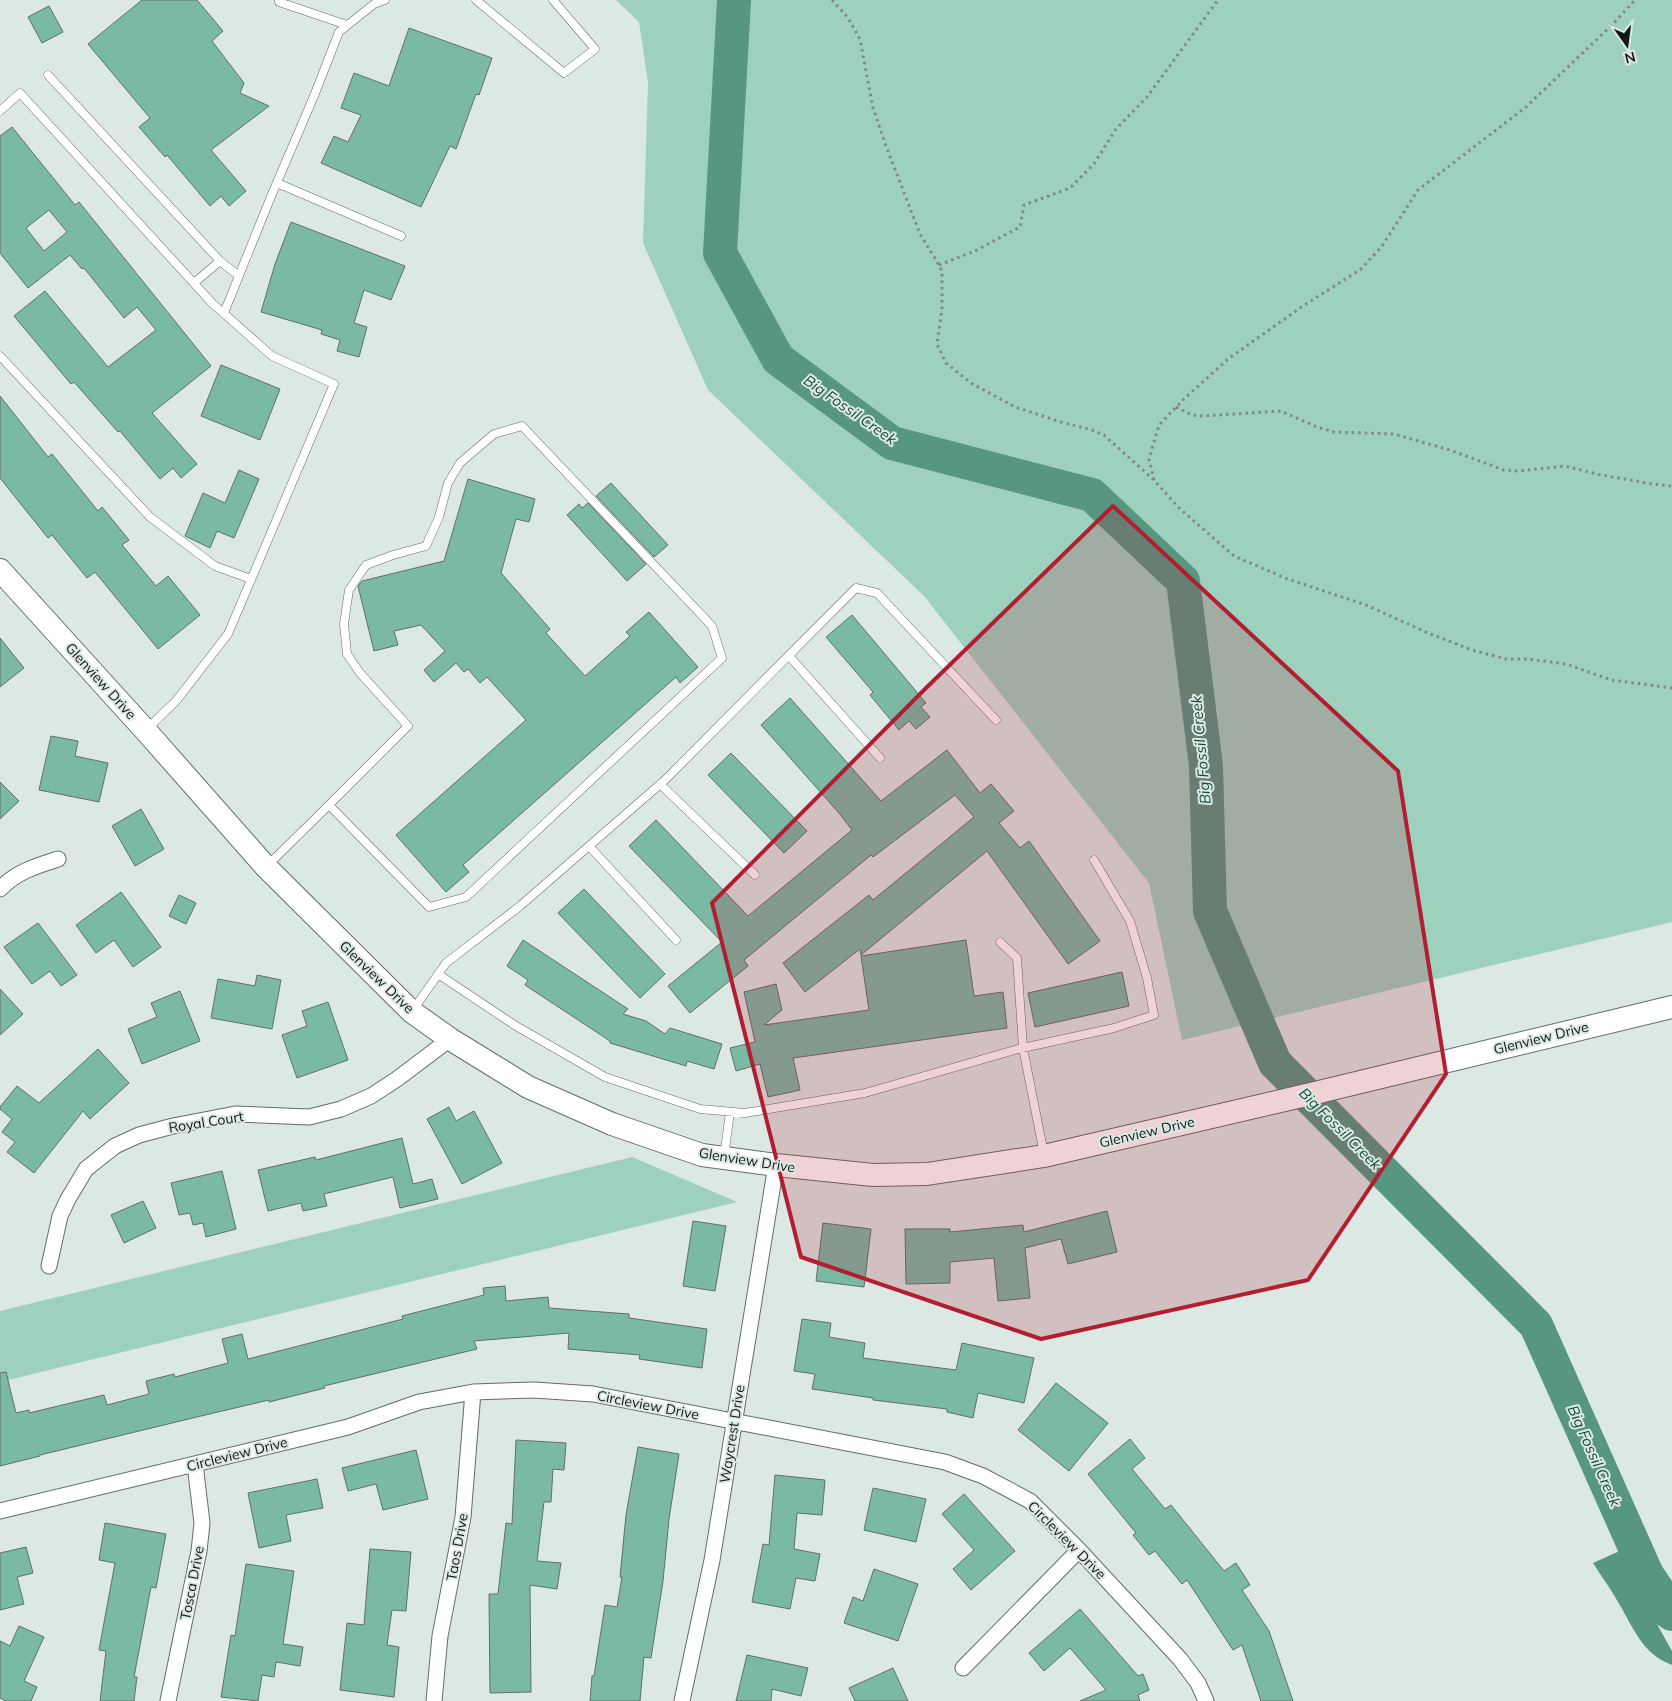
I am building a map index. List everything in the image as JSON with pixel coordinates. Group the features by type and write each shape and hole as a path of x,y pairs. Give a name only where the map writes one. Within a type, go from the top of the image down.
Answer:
{"main road":[{"name":"Glenview Drive","path":"0,570 266,867 412,1012 450,1039 528,1087 612,1124 702,1154 776,1165 873,1175 927,1174 1044,1156 1211,1118 1672,1007"}],"street":[{"path":"0,889 8,881 27,870 58,860"},
{"name":"Royal Court","path":"49,1266 60,1216 68,1198 86,1169 115,1146 140,1135 173,1126 235,1114 309,1117 341,1109 371,1096 397,1080 450,1039"},
{"name":"Waycrest Drive","path":"682,1701 712,1560 776,1165"},
{"name":"Circleview Drive","path":"0,1511 348,1427 419,1402 473,1392 534,1390 593,1394 945,1462 983,1476 1030,1501 1079,1550 1180,1659 1198,1684 1206,1701"},
{"name":"Taos Drive","path":"434,1701 440,1636 463,1517 473,1392"},
{"name":"Tosca Drive","path":"168,1701 199,1551 202,1523 195,1464"},
{"path":"963,1668 1079,1550"}],"lane":[{"path":"278,0 279,2 347,25"},
{"path":"224,313 339,32 374,4 386,0"},
{"path":"476,0 564,73 594,49 553,0"},
{"path":"48,75 220,261 239,276"},
{"path":"0,112 20,93 194,283 224,313 272,356 334,384 228,634 176,701 146,731"},
{"path":"277,184 401,236"},
{"path":"194,283 220,261"},
{"path":"0,356 150,517 215,566 251,579"},
{"path":"266,867 408,726 360,673 347,654 344,624 349,590 366,565 426,546 439,517 448,484 460,464 494,434 522,426 712,626 722,658 466,897 429,907 328,806"},
{"path":"412,1012 446,962 520,906 660,784 856,588 877,593 996,720"},
{"path":"789,656 880,758"},
{"path":"660,784 755,875"},
{"path":"589,846 676,940"},
{"path":"438,974 516,1026 604,1078 700,1109 745,1113 865,1093 1023,1048 1114,1028 1154,1015 1147,978 1130,921 1094,860"},
{"path":"1000,942 1017,958 1023,1048 1044,1156"},
{"path":"723,1158 730,1112"}],"path":[{"path":"832,0 848,18 860,40 873,108 886,146 920,234 942,272 942,309 937,344 946,363 971,383 1015,407 1104,435 1154,480 1178,507 1234,556 1285,578 1366,605 1428,633 1472,650 1506,659 1528,659 1566,664 1611,680 1672,688"},
{"path":"939,265 975,250 1020,227 1024,205 1070,188 1094,164 1116,129 1147,97 1218,0"},
{"path":"1154,480 1149,459 1151,451 1159,425 1176,407 1228,360 1303,306 1361,269 1382,246 1418,190 1526,107 1613,24 1635,0"},
{"path":"1176,407 1192,415 1203,416 1281,411 1334,432 1394,434 1450,450 1504,470 1518,471 1564,466 1609,476 1672,486"}],"highlighted area":[{"path":"1113,506 1398,771 1446,1074 1308,1280 1041,1339 801,1257 712,903 924,690"}],"shaded area":[{"path":"616,0 1672,0 1672,922 1182,1040 1149,883 924,596 708,390 643,243 648,82 639,22"},
{"path":"632,1157 737,1202 0,1382 0,1311"},
{"path":"1644,1540 1672,1581 1672,1624 1656,1615 1658,1626 1672,1651 1672,1665 1653,1654 1639,1639 1593,1563"}],"building":[{"path":"142,0 197,0 223,31 212,41 244,83 240,93 269,106 211,150 246,191 229,206 221,196 210,206 167,155 165,157 139,127 150,118 88,44"},
{"path":"49,6 63,32 42,43 28,17"},
{"path":"409,28 492,58 479,95 476,94 456,149 450,146 421,207 321,163 334,136 348,142 361,115 341,108 354,73 389,86"},
{"path":"12,127 75,205 79,202 211,366 152,413 197,464 181,478 173,468 160,479 120,431 118,432 74,382 71,384 14,316 45,291 108,367 156,330 137,307 124,318 84,268 82,269 70,255 28,288 0,253 0,136","holes":["49,210 67,232 44,251 26,228"]},
{"path":"291,222 405,266 391,300 364,290 354,323 367,327 359,357 337,351 340,340 321,334 322,330 261,312 275,264"},
{"path":"221,365 280,389 260,440 201,416"},
{"path":"0,396 48,457 52,454 98,511 102,507 129,540 122,545 156,586 168,576 200,615 158,649 95,572 87,578 52,535 48,538 0,478"},
{"path":"239,470 259,479 234,538 217,531 210,548 185,536 203,493 225,503"},
{"path":"468,479 535,499 529,522 516,519 501,573 550,629 546,633 585,676 630,636 626,632 649,612 698,667 680,683 676,677 463,865 469,872 446,892 396,835 526,720 487,677 480,683 468,669 464,672 456,663 434,682 424,670 445,651 421,625 394,631 398,645 374,651 358,586 362,581 444,561"},
{"path":"611,483 668,545 654,557 596,496"},
{"path":"588,503 646,564 627,581 567,515 579,504 582,508"},
{"path":"852,615 926,703 921,707 930,717 916,729 909,721 899,730 870,695 873,692 826,637"},
{"path":"0,638 24,668 0,687"},
{"path":"790,698 881,801 947,750 980,793 991,784 1014,811 999,823 1020,848 1029,841 1100,941 1068,964 987,851 861,955 860,949 805,992 783,963 869,895 873,900 974,817 955,795 873,857 871,855 744,960 748,966 690,1013 668,986 722,942 629,846 656,820 748,916 852,830 761,725"},
{"path":"51,736 78,741 75,756 108,763 99,802 39,790"},
{"path":"731,753 807,831 784,853 708,775"},
{"path":"0,782 19,801 0,819"},
{"path":"141,809 164,849 135,866 112,826"},
{"path":"584,889 665,974 640,998 558,913"},
{"path":"121,892 161,947 133,967 114,940 96,953 76,925"},
{"path":"179,895 196,903 186,924 169,916"},
{"path":"38,923 77,975 61,986 50,971 32,984 4,947"},
{"path":"523,940 628,1009 623,1014 646,1021 665,1034 670,1028 722,1044 714,1069 687,1061 686,1066 610,1043 610,1041 525,985 528,980 507,966"},
{"path":"966,940 974,996 1003,992 1007,1028 793,1058 800,1090 768,1097 760,1064 736,1071 730,1048 755,1042 744,992 776,984 782,1010 764,1025 869,1010 861,956"},
{"path":"1122,972 1129,1006 1035,1027 1028,993"},
{"path":"257,975 281,980 272,1029 211,1018 218,979 255,986"},
{"path":"0,989 23,1014 0,1035"},
{"path":"180,991 200,1041 142,1064 128,1029 157,1017 151,1003"},
{"path":"328,1002 348,1060 297,1078 282,1035 307,1026 302,1011"},
{"path":"98,1049 129,1083 90,1119 83,1111 34,1173 7,1152 15,1142 2,1132 12,1119 0,1107 17,1086 39,1103"},
{"path":"449,1107 456,1121 474,1111 502,1163 462,1184 427,1119"},
{"path":"402,1138 413,1184 432,1179 438,1199 400,1208 393,1177 324,1194 327,1206 303,1211 301,1203 268,1211 258,1170 315,1157 316,1160"},
{"path":"222,1171 236,1229 206,1237 203,1223 193,1225 190,1213 179,1215 171,1183"},
{"path":"143,1201 156,1228 124,1243 111,1215"},
{"path":"1107,1211 1117,1252 1068,1264 1061,1239 1025,1248 1030,1298 998,1301 994,1258 950,1262 950,1283 906,1284 905,1229 950,1229 950,1232 1023,1225 1024,1232"},
{"path":"693,1221 726,1226 715,1291 683,1286"},
{"path":"823,1223 871,1229 864,1287 816,1281"},
{"path":"505,1286 506,1301 548,1297 549,1308 629,1314 629,1318 707,1329 702,1368 639,1359 640,1355 568,1349 569,1333 474,1341 477,1349 324,1386 325,1388 269,1402 269,1400 201,1416 0,1466 0,1373 6,1372 16,1413 29,1410 29,1413 104,1395 107,1405 149,1394 146,1381 174,1374 175,1377 228,1363 222,1339 242,1334 248,1359 403,1319 402,1316 484,1295 483,1288"},
{"path":"802,1319 831,1323 829,1337 865,1343 863,1358 956,1370 962,1343 1034,1358 1024,1403 978,1393 973,1418 947,1412 947,1409 873,1400 873,1398 812,1389 815,1374 794,1371"},
{"path":"1056,1383 1108,1423 1069,1471 1018,1430"},
{"path":"1130,1439 1145,1458 1132,1469 1165,1509 1171,1505 1224,1571 1236,1563 1250,1585 1242,1590 1269,1631 1293,1701 1261,1701 1242,1645 1233,1650 1187,1580 1182,1584 1155,1551 1149,1555 1133,1535 1136,1533 1088,1474"},
{"path":"516,1440 566,1443 564,1470 553,1469 551,1502 544,1502 537,1561 561,1563 557,1589 530,1585 531,1692 490,1693 489,1594 498,1594 506,1523 512,1524"},
{"path":"638,1447 679,1454 651,1658 644,1657 640,1701 590,1701 592,1676 594,1676 605,1605 617,1607 622,1577 620,1577 626,1515"},
{"path":"416,1450 428,1499 383,1510 376,1484 348,1491 342,1468"},
{"path":"775,1475 825,1480 822,1515 797,1513 794,1549 820,1554 815,1581 796,1578 790,1609 752,1602 763,1544 769,1545"},
{"path":"317,1479 323,1508 286,1515 291,1541 259,1548 248,1493"},
{"path":"873,1488 926,1499 916,1542 864,1530"},
{"path":"964,1494 1015,1551 971,1590 953,1569 974,1550 942,1514"},
{"path":"105,1523 166,1534 156,1588 151,1587 134,1677 137,1677 134,1701 100,1701 106,1651 99,1650 115,1563 99,1560"},
{"path":"26,1547 33,1573 17,1577 24,1604 0,1610 0,1553"},
{"path":"370,1549 411,1552 406,1611 392,1610 387,1645 399,1647 394,1697 340,1690 347,1623 364,1625"},
{"path":"246,1564 294,1571 283,1644 303,1647 300,1666 276,1662 274,1677 262,1675 258,1701 221,1697 231,1635 235,1636"},
{"path":"874,1569 918,1584 898,1641 844,1623 853,1597 863,1601"},
{"path":"1080,1609 1138,1676 1143,1674 1149,1690 1138,1695 1140,1701 1080,1701 1106,1690 1070,1648 1044,1671 1029,1653"},
{"path":"19,1626 44,1637 24,1681 37,1687 31,1701 6,1701 0,1698 0,1641 10,1646"},
{"path":"747,1655 808,1668 801,1696 772,1689 771,1701 736,1701"},
{"path":"893,1668 908,1701 855,1701 849,1688"}],"waterway":[{"name":"Big Fossil Creek","path":"734,0 720,253 778,359 892,443 1092,495 1183,581 1206,766 1210,911 1275,1063 1536,1325 1661,1606 1672,1614"}]}
